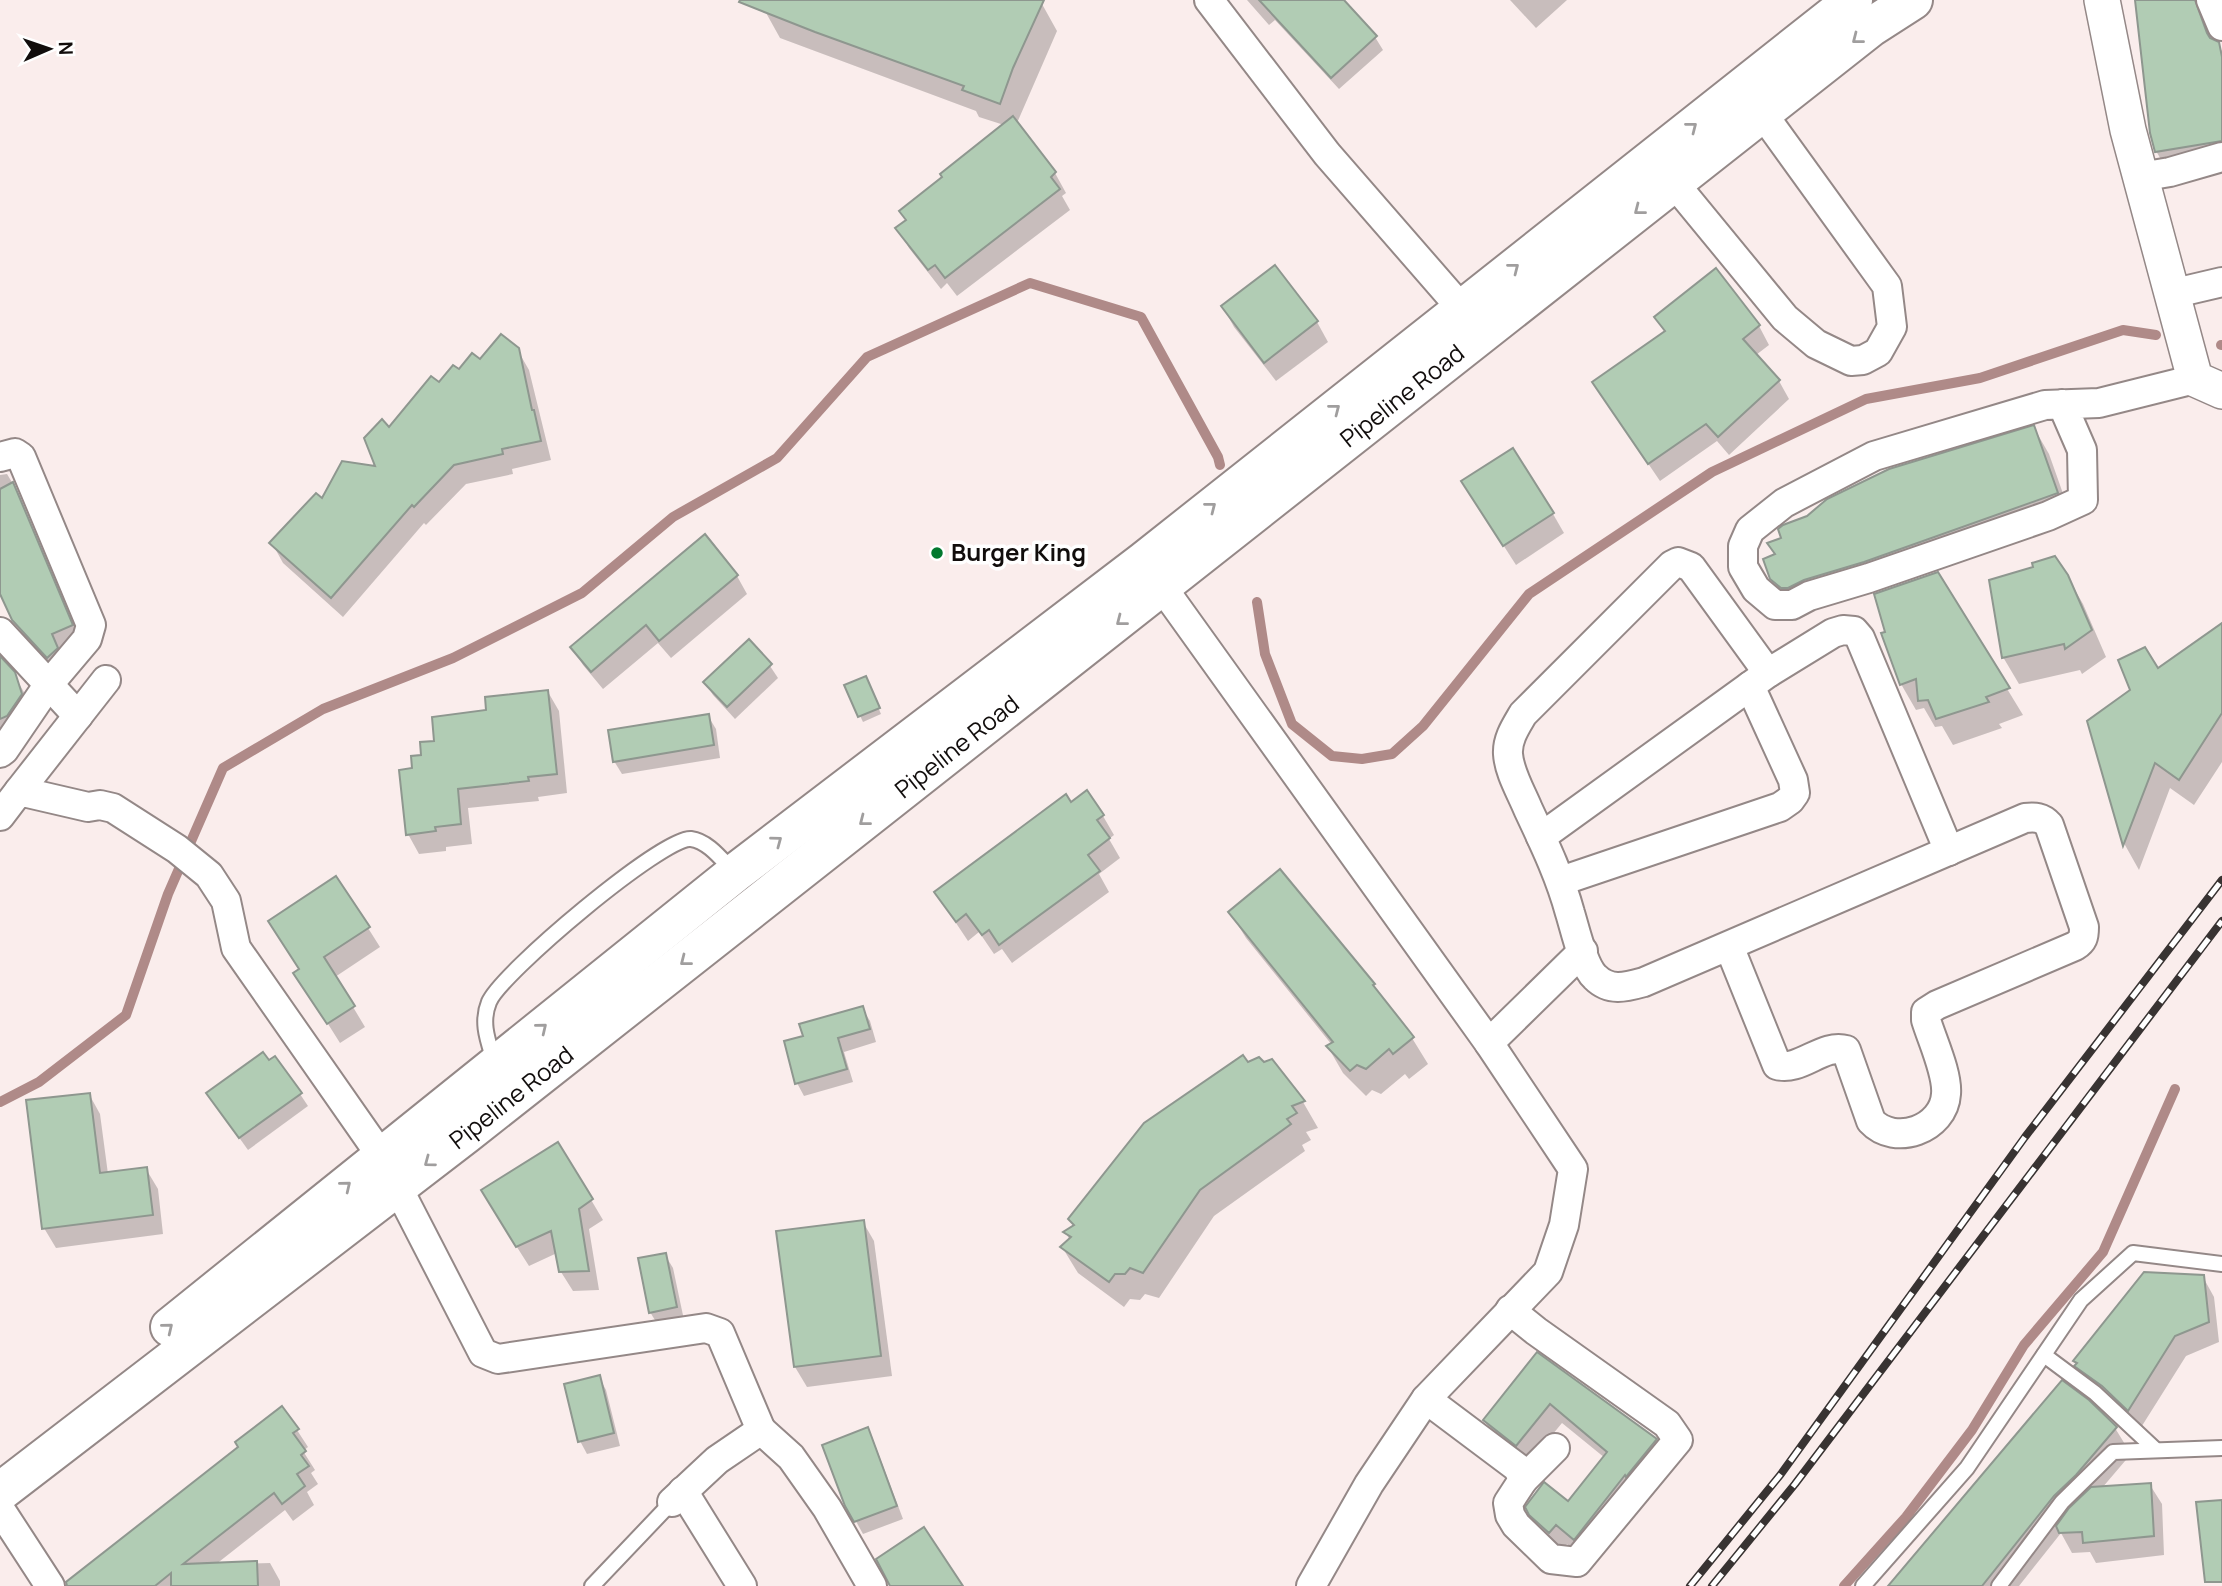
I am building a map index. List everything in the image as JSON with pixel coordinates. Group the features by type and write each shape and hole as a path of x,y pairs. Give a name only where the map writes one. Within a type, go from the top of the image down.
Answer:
{"main road":[{"name":"Pipeline Road","path":"0,1463 390,1171 771,894 1153,575 1462,309 1853,0"},
{"name":"Pipeline Road","path":"0,1492 390,1171 495,1066 741,868 1153,575 1674,183 1871,27 1913,0"},
{"path":"741,868 771,894"}],"street":[{"path":"1209,0 1327,154 1462,309"},
{"path":"2062,404 2082,450 2083,500 2048,516 1809,596 1792,605 1775,605 1756,589 1743,567 1743,547 1750,530 1784,503 1874,456 2045,405 2062,404 2099,403 2209,385 2171,294 2128,130 2102,0"},
{"path":"2211,0 2222,26"},
{"path":"1674,183 1785,318 1824,349 1851,360 1863,360 1878,352 1892,327 1887,286 1762,113"},
{"path":"2140,177 2170,172 2222,157"},
{"path":"2171,294 2222,282"},
{"path":"0,457 15,453 21,457 90,625 87,639 49,684 0,753"},
{"path":"1561,881 1780,807 1795,793 1759,680 1691,567 1678,562 1523,714 1511,734 1508,753 1514,776 1561,881 1592,975 1610,987 1621,988 1644,982 2025,818 2044,820 2053,838 2084,927 2082,941 2075,946 1937,1004 1926,1012 1947,1097 1932,1121 1913,1132 1899,1135 1878,1129 1871,1121 1846,1050 1834,1049 1787,1066 1777,1065 1729,946"},
{"path":"1153,575 1489,1043 1573,1169 1564,1225 1548,1272 1426,1399 1369,1484 1311,1586"},
{"path":"1541,837 1759,680 1833,633 1843,630 1854,631 1860,638 1950,851"},
{"path":"1,636 78,716"},
{"path":"0,816 106,680"},
{"path":"19,791 88,807 100,805 113,808 177,849 209,875 226,901 236,948 390,1171 483,1353 498,1359 706,1328 720,1333 761,1430 790,1457 827,1508 872,1586"},
{"path":"1489,1043 1583,951"},
{"path":"1510,1310 1667,1424 1678,1440 1577,1562 1551,1559 1516,1525 1510,1515 1508,1503 1523,1480 1555,1448"},
{"path":"1426,1399 1518,1468 1523,1480"},
{"path":"742,1586 677,1497 717,1460 761,1430"},
{"path":"0,1509 50,1586"}],"lane":[{"path":"495,1066 483,1023 489,1001 512,972 559,929 680,840 702,842 741,868"},
{"path":"1863,1586 1967,1468 2081,1300 2133,1252 2222,1264"},
{"path":"2044,1355 2095,1393 2156,1450"},
{"path":"1999,1586 2062,1502 2113,1452 2222,1448"},
{"path":"592,1586 677,1497"}],"building":[{"path":"1044,0 1000,104 962,90 964,86 815,32 739,2"},
{"path":"1259,0 1344,0 1377,36 1331,78"},
{"path":"2135,0 2195,0 2207,33 2210,38 2219,42 2222,57 2222,141 2155,152 2150,133"},
{"path":"1013,116 1056,172 1051,177 1060,189 945,278 935,265 928,270 895,228 906,220 899,211 942,177 940,174"},
{"path":"1275,265 1318,321 1264,363 1221,306"},
{"path":"1716,268 1760,325 1743,339 1780,380 1718,437 1706,424 1648,464 1592,382 1665,331 1654,317"},
{"path":"501,334 519,348 541,441 502,449 503,454 454,465 414,507 412,505 331,598 269,543 316,493 322,498 342,461 375,466 364,438 382,419 389,427 431,376 439,382 453,365 459,369 472,353 480,359"},
{"path":"2034,425 2058,493 1864,562 1804,580 1788,588 1781,588 1770,579 1763,559 1775,554 1767,543 1781,538 1778,529 1783,525 1807,516 1827,499 1889,469"},
{"path":"1513,448 1554,513 1503,546 1461,481"},
{"path":"13,482 73,625 52,634 58,648 47,658 12,620 0,594 0,489"},
{"path":"705,534 738,575 659,641 646,625 591,672 570,647"},
{"path":"2055,556 2068,575 2092,630 2065,649 2064,644 2002,658 1989,580 2033,567 2032,563"},
{"path":"1938,572 2010,688 1986,697 1989,702 1936,719 1928,700 1918,701 1916,679 1900,685 1881,633 1885,632 1874,594"},
{"path":"2222,623 2222,713 2179,780 2155,763 2123,846 2087,721 2130,690 2118,660 2145,647 2158,668"},
{"path":"749,639 772,664 727,707 703,682"},
{"path":"0,656 15,672 22,694 7,716 0,719"},
{"path":"866,676 880,708 858,717 844,685"},
{"path":"548,690 557,774 528,777 529,781 458,789 461,824 435,827 436,831 406,835 399,770 412,768 411,756 421,755 420,742 434,741 432,717 486,710 485,697"},
{"path":"709,714 714,745 613,762 608,730"},
{"path":"1087,790 1104,815 1097,820 1110,838 1088,855 1100,871 999,945 989,930 982,935 966,914 956,922 934,892 1066,794 1071,802"},
{"path":"1280,869 1375,984 1373,985 1414,1037 1393,1054 1389,1049 1366,1069 1357,1065 1350,1071 1326,1046 1333,1042 1228,912"},
{"path":"336,876 370,927 324,957 355,1006 327,1024 293,973 299,969 268,921"},
{"path":"863,1006 870,1029 838,1038 847,1069 795,1084 784,1041 803,1036 799,1024"},
{"path":"263,1052 269,1060 275,1056 302,1093 239,1138 206,1093"},
{"path":"1243,1055 1248,1062 1259,1057 1264,1062 1272,1059 1305,1101 1292,1106 1297,1113 1287,1119 1291,1124 1200,1190 1143,1273 1130,1268 1125,1274 1115,1274 1109,1282 1060,1247 1071,1237 1063,1232 1074,1225 1068,1219 1144,1123"},
{"path":"90,1093 100,1173 147,1167 153,1215 42,1229 26,1100"},
{"path":"558,1142 593,1199 579,1209 589,1271 559,1272 551,1231 516,1247 481,1190"},
{"path":"864,1220 881,1356 794,1367 776,1231"},
{"path":"666,1253 677,1307 649,1313 638,1258"},
{"path":"2144,1272 2204,1275 2209,1322 2175,1336 2128,1411 2102,1386 2074,1366 2077,1363 2073,1361"},
{"path":"1537,1352 1657,1439 1574,1540 1556,1525 1549,1533 1529,1515 1525,1507 1544,1482 1568,1501 1607,1452 1550,1404 1516,1446 1483,1420"},
{"path":"600,1375 614,1433 578,1442 564,1384"},
{"path":"2062,1380 2089,1400 2117,1427 2054,1496 1982,1586 1888,1586"},
{"path":"282,1406 299,1429 293,1433 306,1451 301,1455 309,1466 297,1474 305,1486 282,1504 274,1493 183,1564 257,1561 258,1586 171,1586 171,1573 155,1586 67,1586 66,1582 238,1447 235,1442"},
{"path":"868,1427 897,1506 854,1522 845,1506 822,1445"},
{"path":"2151,1483 2154,1536 2083,1543 2082,1532 2059,1533 2056,1526 2069,1508 2091,1487"},
{"path":"2222,1500 2222,1582 2205,1582 2196,1502"},
{"path":"924,1527 963,1586 890,1586 876,1559"}],"waterway":[{"path":"0,1102 39,1082 126,1015 168,894 223,768 323,709 453,658 582,593 673,517 777,458 867,357 1030,283 1141,317 1220,465"},
{"path":"1257,602 1265,654 1292,724 1332,756 1362,759 1392,754 1423,726 1529,594 1712,472 1866,399 1980,378 2123,330 2156,335"},
{"path":"1844,1586 1906,1517 1972,1430 2024,1345 2103,1252 2175,1089"}],"railway":[{"path":"1690,1586 1781,1474 2025,1137 2222,880"},
{"path":"1712,1586 1795,1484 2222,921"}],"place":[{"name":"Burger King","path":"937,553"}]}
